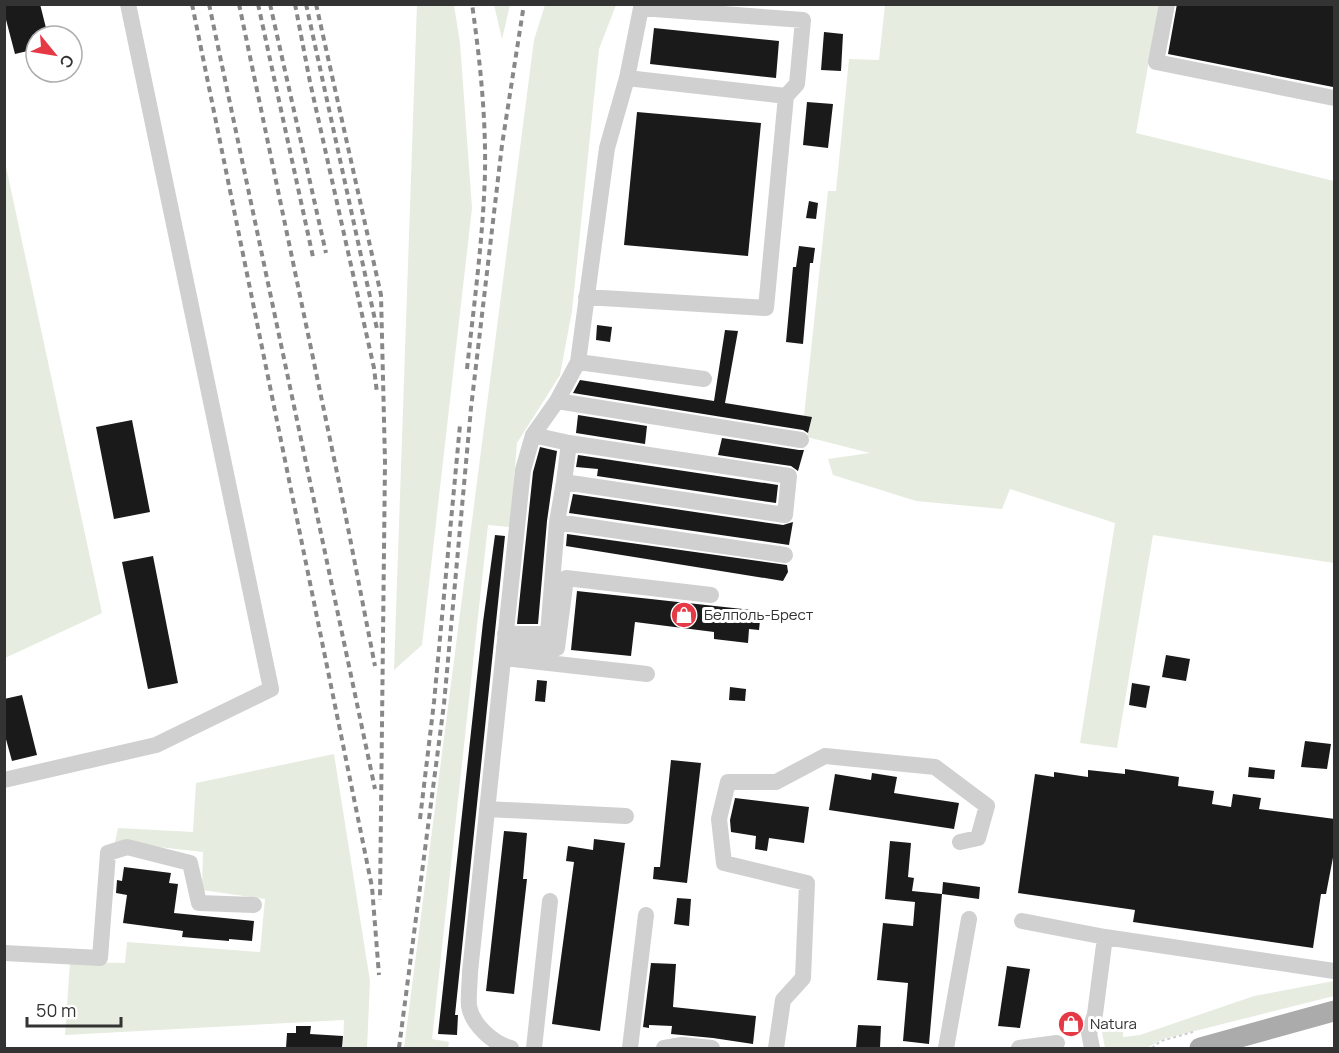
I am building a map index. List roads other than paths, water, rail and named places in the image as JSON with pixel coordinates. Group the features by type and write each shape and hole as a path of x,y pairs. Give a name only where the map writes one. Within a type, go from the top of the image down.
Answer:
{"main road":[{"path":"1200,1048 1335,1011"}],"lane":[{"path":"4,780 156,745 271,689 128,4"},
{"path":"1167,4 1156,62 1335,98"},
{"path":"512,1048 499,1045 478,1025 469,1007 470,972 523,470 533,435 557,401 578,362 586,297 607,148 627,78 641,6 804,12 797,84 786,96 766,308 586,297"},
{"path":"627,78 786,96"},
{"path":"578,362 705,380"},
{"path":"557,401 801,440"},
{"path":"533,435 568,443 789,476 785,516 564,482"},
{"path":"504,646 548,634 557,522 568,443"},
{"path":"557,522 785,555"},
{"path":"504,646 550,650 557,648 566,578 711,595"},
{"path":"504,646 647,674"},
{"path":"776,1048 783,1000 803,978 807,884 724,863 719,819 728,782 776,782 825,756 935,767 987,806 978,838 960,842"},
{"path":"487,809 626,816"},
{"path":"4,952 100,958 108,853 128,847 190,863 199,903 254,905"},
{"path":"534,1048 539,1021 550,901"},
{"path":"630,1048 646,915"},
{"path":"946,1048 969,919"},
{"path":"1022,921 1101,936 1335,970"},
{"path":"1090,1041 1095,1014 1101,936"},
{"path":"1020,1048 1057,1043"},
{"path":"664,1048 682,1045 712,1048"}],"railway":[{"path":"192,4 372,887 379,975"},
{"path":"209,4 375,789"},
{"path":"239,4 375,666"},
{"path":"258,4 313,257"},
{"path":"270,4 326,253"},
{"path":"295,4 310,82 374,368 377,393"},
{"path":"306,4 377,329"},
{"path":"316,4 381,295 385,462 380,900"},
{"path":"467,369 485,173 482,88 472,4"},
{"path":"399,1048 444,704 471,408 502,145 524,4"},
{"path":"420,819 434,702 460,425"}],"place":[{"name":"Белполь-Брест","path":"684,615"},
{"name":"Natura","path":"1071,1024"}]}
